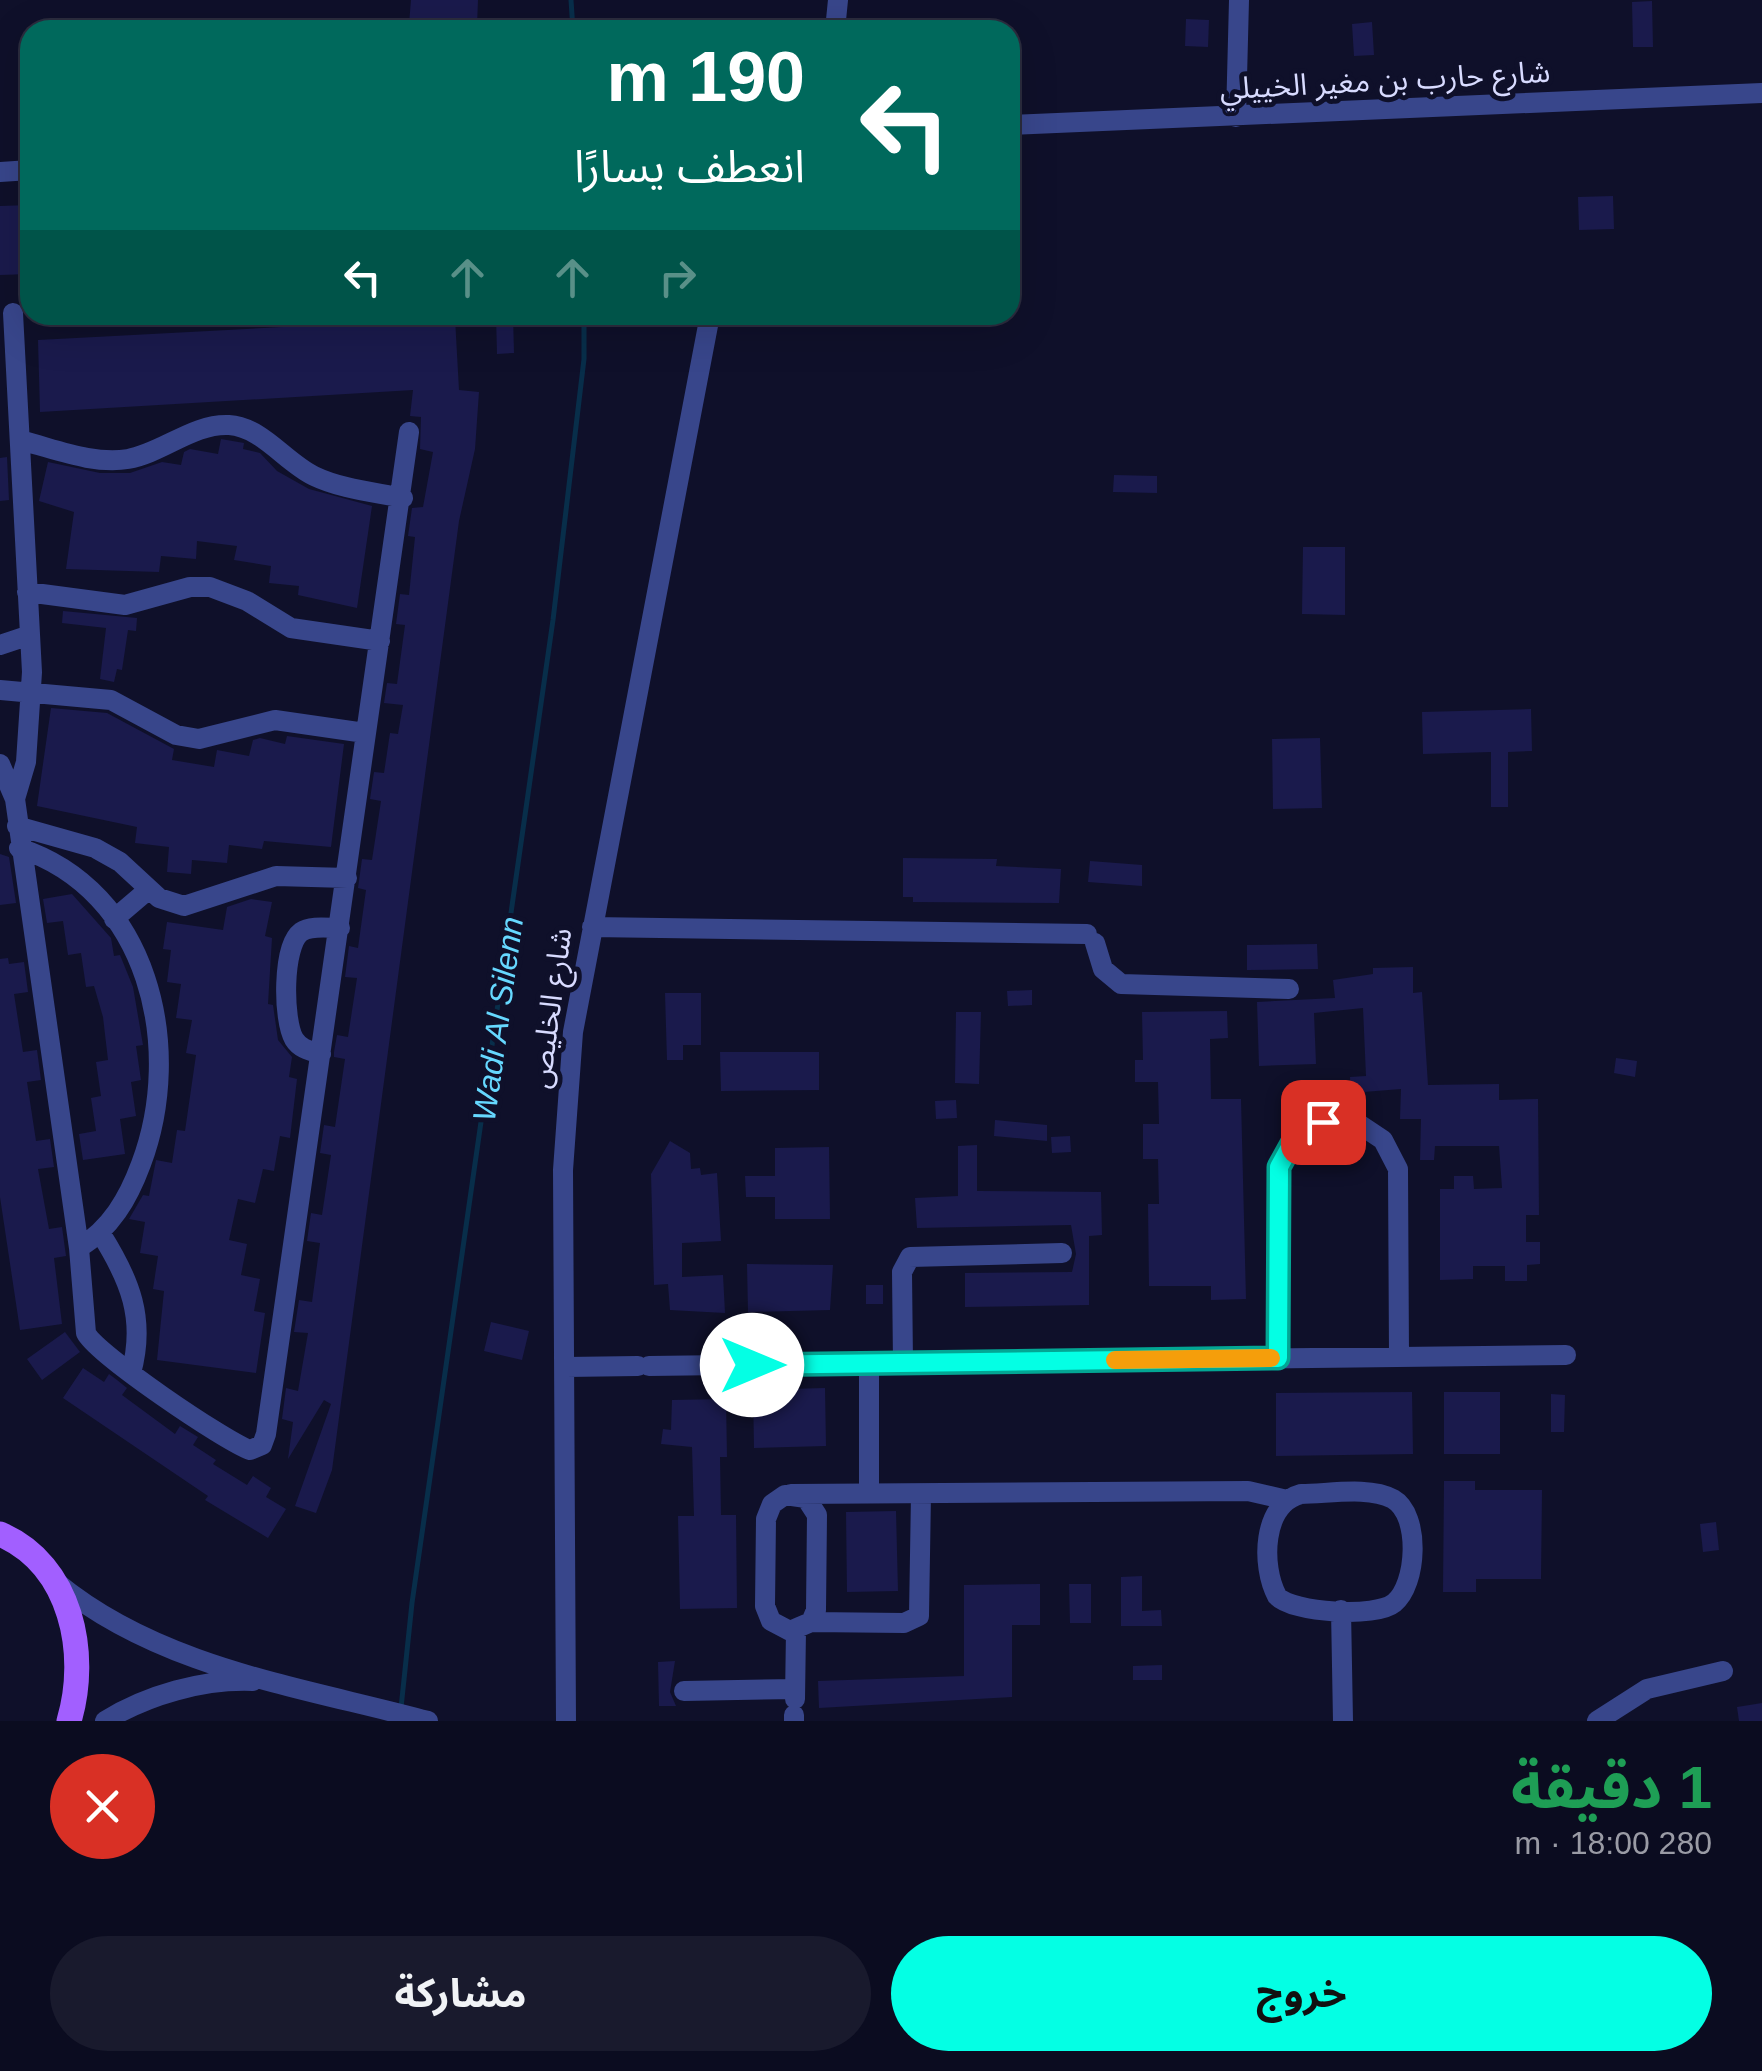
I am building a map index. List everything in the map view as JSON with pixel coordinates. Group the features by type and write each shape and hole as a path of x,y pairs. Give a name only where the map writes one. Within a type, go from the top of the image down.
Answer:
{"main road":[{"path":"4,1535 51,1578 70,1612 79,1650 78,1690 69,1721"}],"street":[{"path":"1236,117 1239,0"},
{"name":"شارع حارب بن مغير الخييلي","path":"1020,125 1762,93"},
{"path":"14,313 31,692 26,762 15,799"},
{"name":"شارع الخليص","path":"566,1721 567,1098 592,927 708,325"},
{"path":"22,441 91,458 126,460 208,426 231,425 252,432 289,461 326,482 403,498"},
{"path":"0,764 15,799 79,1248 86,1333 92,1344 131,1374 244,1448 256,1449 265,1440 410,432"},
{"path":"27,592 124,605 190,587 210,587 248,601 291,628 380,640"},
{"path":"0,645 30,635"},
{"path":"0,690 124,704 154,725 199,739 275,720 365,734"},
{"path":"18,837 95,848 120,862 148,890 184,906 276,876 347,878"},
{"path":"18,837 66,869 114,919 132,947 151,994 161,1043 158,1110 137,1175 101,1234 79,1248"},
{"path":"114,919 148,890"},
{"path":"592,927 1091,938 1104,969 1121,984 1289,988"},
{"path":"321,1054 302,1048 291,1031 288,960 294,940 305,930 340,928"},
{"path":"1278,1358 1279,1167 1295,1138 1308,1128 1339,1120 1371,1129 1393,1154 1398,1169 1399,1356"},
{"path":"101,1234 134,1298 138,1324 131,1374"},
{"path":"903,1364 902,1272 910,1257 1062,1253"},
{"path":"566,1367 1566,1354"},
{"path":"869,1363 869,1494"},
{"path":"921,1494 919,1616 904,1623 777,1626 764,1606 768,1510 778,1498 792,1494 1248,1491 1288,1500"},
{"path":"684,1691 794,1706 803,1626 816,1610 818,1515 806,1498 792,1494"},
{"path":"1301,1494 1374,1494 1398,1503 1407,1514 1410,1580 1403,1594 1384,1610 1341,1610 1297,1608 1282,1602 1274,1590 1270,1524 1288,1500 1301,1494"},
{"path":"51,1578 78,1601 141,1637 285,1683 428,1721"},
{"path":"1341,1610 1342,1721"},
{"path":"1597,1721 1647,1689 1723,1671"},
{"path":"105,1721 156,1697 197,1686 239,1681 285,1683"}],"building":[{"path":"411,0 478,0 477,20 409,20"},
{"path":"1652,1 1653,47 1633,47 1632,2"},
{"path":"1186,19 1209,20 1208,47 1185,46"},
{"path":"1372,22 1374,55 1354,56 1352,24"},
{"path":"1613,196 1614,229 1579,230 1578,197"},
{"path":"20,205 20,274 0,275 0,206"},
{"path":"322,325 455,325 459,390 479,392 475,449 459,521 332,1470 316,1513 295,1506 331,1404 324,1400 288,1459 293,1422 282,1419 286,1388 298,1391 308,1333 294,1332 299,1300 312,1302 320,1243 307,1241 311,1213 322,1215 331,1155 320,1153 324,1125 335,1127 345,1059 334,1057 334,1052 337,1035 348,1037 357,978 345,977 349,946 358,948 366,890 358,888 362,859 372,860 381,801 370,799 374,772 384,773 390,733 398,734 403,705 384,703 387,683 397,684 405,625 396,624 400,594 409,595 415,537 408,536 412,508 423,507 433,452 420,449 421,417 410,416 413,390 40,412 38,340"},
{"path":"496,325 513,325 514,353 497,354"},
{"path":"221,439 244,443 243,449 260,453 277,471 309,489 372,506 357,608 298,595 299,586 269,583 271,566 234,560 237,546 197,541 196,559 161,556 159,572 66,569 74,512 39,501 48,462 100,473 130,473 162,462 181,465 184,452 190,449 218,454"},
{"path":"7,457 9,500 0,501 0,458"},
{"path":"1114,475 1157,476 1157,493 1113,492"},
{"path":"1303,547 1345,547 1345,615 1302,614"},
{"path":"63,611 137,618 136,631 128,630 122,670 117,669 114,682 100,679 106,628 62,623"},
{"path":"51,708 107,713 174,749 172,760 214,767 217,750 249,756 253,740 260,738 285,744 287,736 344,744 331,847 264,841 262,849 229,845 227,863 192,860 191,874 167,872 169,847 135,843 137,827 37,806"},
{"path":"1531,709 1532,751 1508,752 1508,807 1491,807 1491,752 1423,754 1422,712"},
{"path":"1320,738 1322,808 1273,809 1272,739"},
{"path":"0,854 9,857 16,903 0,905"},
{"path":"903,858 997,859 996,866 1061,869 1059,903 913,902 913,897 903,897"},
{"path":"1090,861 1142,865 1142,886 1088,882"},
{"path":"72,894 111,938 114,956 120,955 133,987 143,1045 136,1046 141,1080 131,1082 136,1116 120,1119 125,1154 83,1160 79,1134 96,1131 91,1098 101,1096 96,1062 108,1060 103,1017 94,986 86,987 81,953 68,955 63,921 47,923 43,899"},
{"path":"251,899 272,902 265,936 272,938 268,1004 273,1005 278,1040 292,1057 289,1077 297,1079 290,1138 280,1136 274,1171 263,1169 255,1203 238,1199 229,1240 247,1244 241,1275 260,1279 254,1311 265,1313 256,1373 157,1360 164,1291 153,1289 158,1256 140,1253 145,1222 129,1219 143,1195 149,1196 156,1160 172,1163 177,1130 185,1131 196,1055 186,1053 192,1020 176,1018 181,984 167,982 171,950 163,949 167,922 223,930 227,907"},
{"path":"1317,944 1318,969 1247,970 1247,945"},
{"path":"8,958 9,964 24,962 28,992 14,994 23,1052 37,1050 41,1080 27,1082 36,1141 50,1139 54,1167 38,1169 49,1229 62,1227 66,1256 54,1258 62,1324 20,1330 0,1197 0,959"},
{"path":"1413,967 1413,993 1422,992 1428,1085 1499,1084 1499,1100 1538,1099 1539,1215 1526,1215 1526,1242 1540,1242 1540,1264 1527,1265 1527,1281 1505,1281 1505,1266 1473,1266 1473,1279 1440,1280 1440,1189 1454,1189 1454,1176 1473,1176 1474,1189 1502,1188 1499,1146 1435,1146 1434,1160 1420,1160 1421,1119 1400,1119 1401,1089 1351,1093 1350,1077 1366,1076 1363,1008 1314,1013 1316,1064 1259,1066 1257,1002 1335,998 1333,980 1373,974 1373,968"},
{"path":"1032,990 1032,1005 1008,1006 1007,991"},
{"path":"665,993 701,993 701,1045 683,1045 683,1060 667,1060"},
{"path":"1227,1011 1228,1038 1210,1039 1211,1099 1241,1099 1246,1299 1211,1300 1211,1286 1149,1286 1148,1204 1159,1204 1158,1159 1143,1159 1143,1124 1159,1124 1158,1082 1135,1082 1135,1060 1143,1060 1142,1012"},
{"path":"956,1012 981,1012 979,1084 955,1083"},
{"path":"720,1052 819,1052 819,1090 721,1091"},
{"path":"1616,1058 1637,1061 1635,1077 1614,1073"},
{"path":"956,1100 957,1118 936,1119 935,1101"},
{"path":"995,1120 1047,1125 1047,1141 994,1136"},
{"path":"1070,1136 1071,1152 1052,1153 1051,1137"},
{"path":"670,1141 690,1153 691,1169 700,1168 701,1175 717,1173 721,1241 682,1243 682,1277 723,1275 725,1313 670,1310 668,1284 654,1285 651,1174"},
{"path":"977,1145 977,1191 1101,1192 1102,1235 1089,1236 1089,1305 965,1307 965,1273 1072,1272 1076,1254 1071,1225 917,1228 915,1198 958,1196 958,1146"},
{"path":"829,1147 830,1219 775,1219 775,1197 746,1197 745,1176 775,1176 775,1148"},
{"path":"747,1264 833,1265 830,1310 748,1312"},
{"path":"866,1285 883,1285 883,1304 866,1304"},
{"path":"491,1322 529,1331 522,1360 484,1351"},
{"path":"65,1332 80,1352 42,1380 27,1359"},
{"path":"83,1368 104,1382 109,1374 127,1388 122,1395 175,1434 180,1426 198,1437 193,1445 216,1460 213,1464 247,1485 253,1476 271,1488 266,1497 286,1509 268,1538 205,1500 208,1496 63,1398"},
{"path":"825,1388 826,1446 754,1448 753,1390"},
{"path":"1412,1392 1413,1454 1276,1456 1276,1393"},
{"path":"1444,1392 1500,1392 1500,1454 1444,1454"},
{"path":"1551,1394 1565,1395 1564,1432 1551,1432"},
{"path":"726,1399 727,1457 720,1457 721,1515 736,1515 737,1608 680,1609 678,1516 694,1516 692,1447 661,1444 663,1429 671,1430 672,1400"},
{"path":"1444,1481 1475,1481 1475,1490 1542,1490 1541,1579 1476,1579 1476,1592 1443,1592"},
{"path":"896,1511 898,1591 847,1592 846,1512"},
{"path":"1716,1522 1719,1550 1703,1552 1700,1524"},
{"path":"1142,1576 1142,1611 1161,1610 1162,1626 1121,1626 1121,1577"},
{"path":"1040,1584 1040,1625 1012,1625 1012,1697 819,1708 818,1681 964,1676 964,1585"},
{"path":"1069,1584 1091,1584 1091,1623 1070,1623"},
{"path":"675,1661 670,1692 676,1706 659,1706 658,1662"},
{"path":"1162,1665 1162,1680 1133,1680 1133,1666"},
{"path":"1762,1703 1762,1721 1739,1721 1737,1707"}],"waterway":[{"name":"Wadi Al Silenn","path":"571,0 572,20"},
{"name":"Wadi Al Silenn","path":"401,1708 412,1603 553,620 584,359 584,325"}],"slow traffic":[{"path":"1115,1360 1271,1358"}],"route":[{"path":"752,1365 1278,1358 1279,1167 1295,1138 1323,1122"}]}
